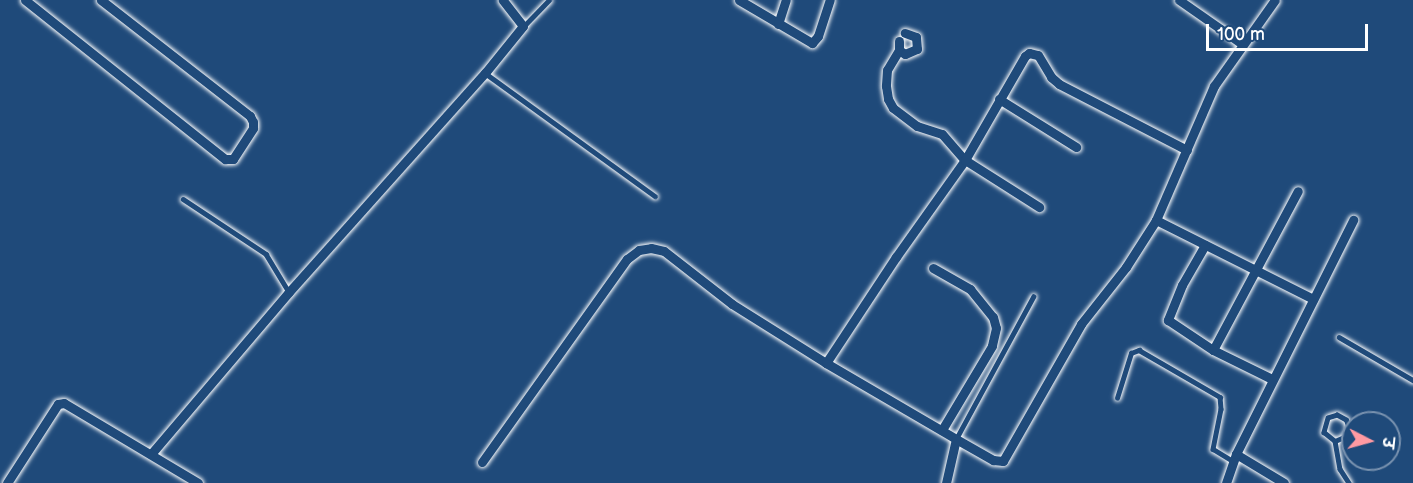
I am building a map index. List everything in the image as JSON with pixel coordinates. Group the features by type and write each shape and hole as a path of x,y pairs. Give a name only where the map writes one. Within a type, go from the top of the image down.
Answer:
{"street":[{"path":"25,0 225,159 233,159 253,128 254,122 250,116 101,0"},
{"path":"151,454 289,292 485,73 523,26 503,0"},
{"path":"739,0 808,42 814,43 830,0"},
{"path":"778,24 786,0"},
{"path":"1179,0 1242,44"},
{"path":"482,462 613,277 631,255 644,248 664,251 732,304 826,363 993,460 1005,459 1081,324 1126,267 1156,220 1211,93 1242,44 1275,0"},
{"path":"901,41 887,70 886,93 893,108 917,126 942,134 965,160 1039,207"},
{"path":"826,363 896,257 965,160 1024,56 1034,53 1059,84 1187,150"},
{"path":"999,99 1076,147"},
{"path":"1213,350 1298,191"},
{"path":"1226,483 1234,458 1353,219"},
{"path":"1156,220 1313,299"},
{"path":"1205,245 1167,318 1213,350 1272,380"},
{"path":"933,268 970,289 993,317 996,328 992,346 942,430"},
{"path":"7,483 61,403 68,403 198,483"},
{"path":"946,483 956,439"},
{"path":"1234,458 1284,483"}],"lane":[{"path":"523,26 549,0"},
{"path":"485,73 655,196"},
{"path":"183,199 266,254 289,292"},
{"path":"956,439 1033,297"},
{"path":"1339,338 1413,380"},
{"path":"1117,398 1131,353 1139,350 1220,397 1221,409 1213,449 1234,458"},
{"path":"1337,415 1346,420 1349,429 1344,438 1335,441 1326,436 1323,427 1328,418 1337,415"},
{"path":"1335,441 1340,469 1349,483"}]}
